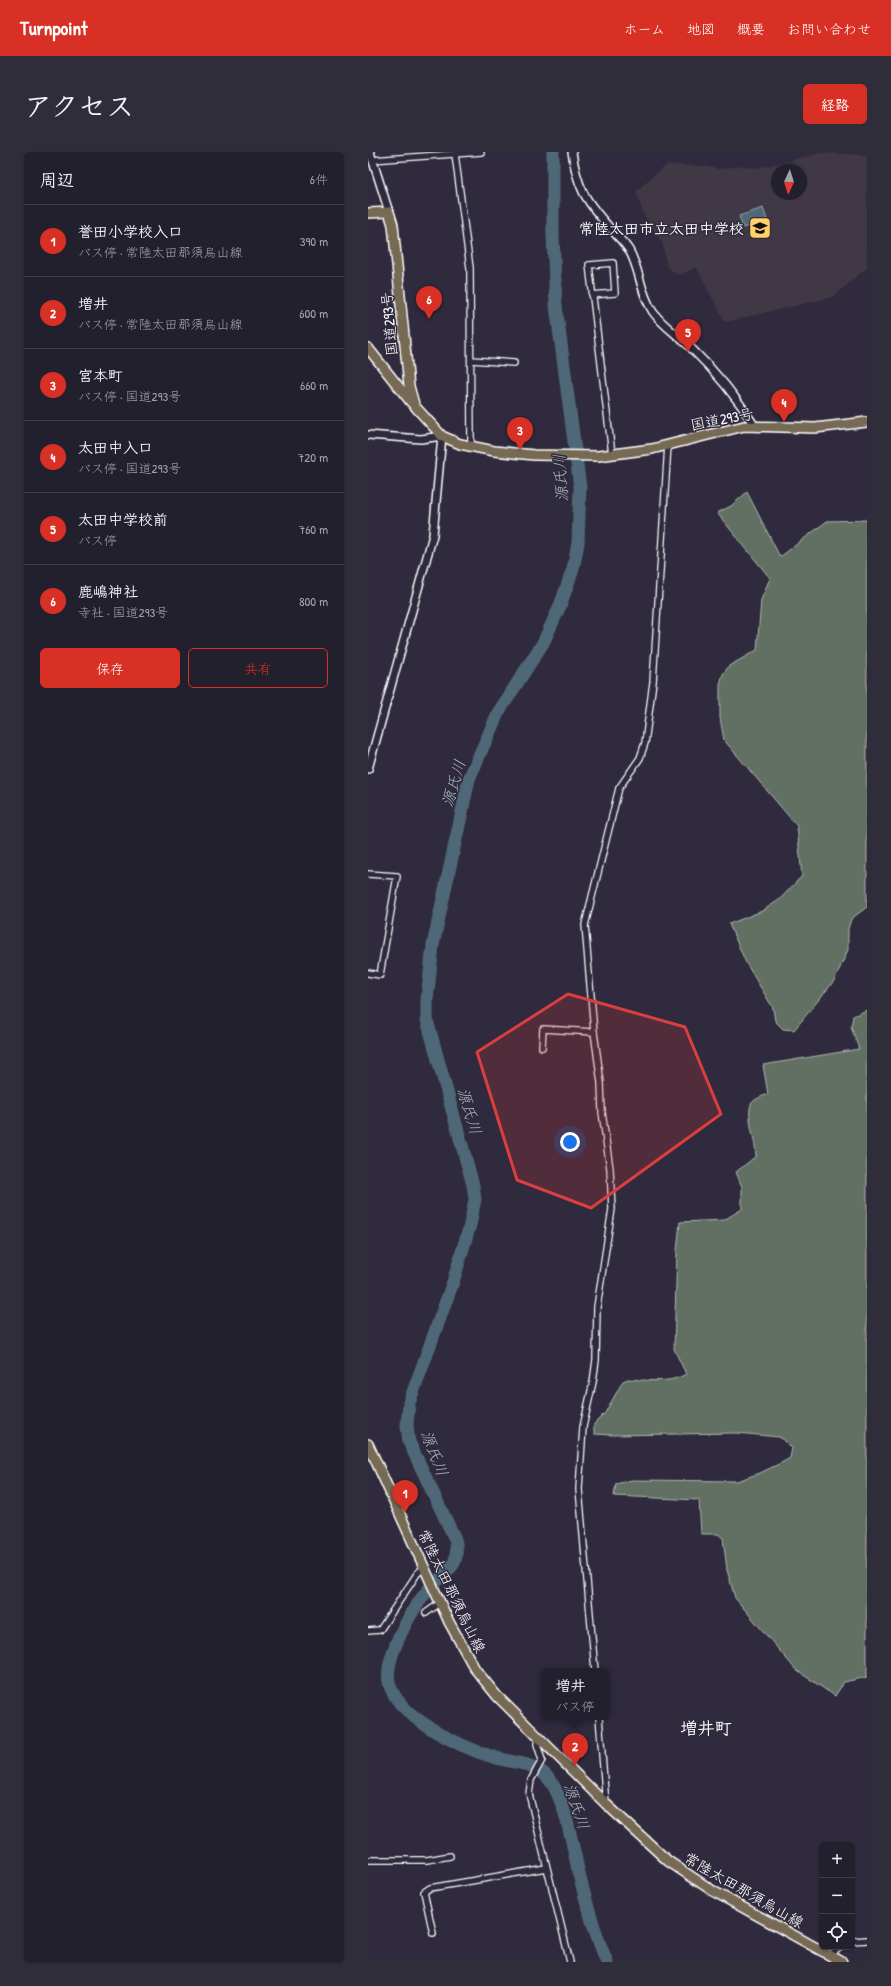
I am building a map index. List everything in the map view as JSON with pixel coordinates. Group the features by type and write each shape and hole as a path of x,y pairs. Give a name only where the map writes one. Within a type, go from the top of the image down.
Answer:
{"main road":[{"name":"国道293号","path":"389,212 396,244 405,388"},
{"path":"368,214 389,212"},
{"name":"国道293号","path":"368,348 405,388 415,407 442,436 471,446 517,454 584,457 668,446 722,431 754,425 815,428 867,422"},
{"name":"常陸太田那須烏山線","path":"368,1444 438,1599 475,1669 497,1696 538,1738 647,1843 684,1872 713,1891 842,1962"}],"street":[{"path":"370,152 389,212"},
{"path":"372,160 481,152"},
{"path":"572,152 578,183 584,196 592,208 628,249 633,259 641,289 654,312 663,324 702,359 723,382 754,425"},
{"path":"455,154 470,268 471,446"},
{"path":"592,295 615,293 613,263 589,265 592,295 612,454"},
{"path":"471,360 514,363"},
{"path":"368,434 421,439 442,436 437,508 432,541 368,769"},
{"path":"595,1668 579,1489 583,1427 594,1374 597,1307 612,1209 610,1169 602,1112 601,1084 594,1032 585,925 619,788 640,758 645,743 653,682 668,446"},
{"path":"368,874 397,876 380,975 368,973"},
{"path":"542,1047 543,1029 594,1032"},
{"path":"368,1631 380,1630 418,1574 425,1570"},
{"path":"426,1613 438,1599"},
{"path":"599,1720 606,1804"},
{"path":"538,1738 537,1744 542,1760 531,1780 529,1794 570,1962"},
{"path":"368,1860 427,1860 450,1856"},
{"path":"433,1933 424,1892 430,1888 546,1868"},
{"path":"855,1941 867,1940"},
{"path":"829,1955 836,1950"}],"highlighted area":[{"path":"568,994 685,1027 721,1114 591,1208 517,1180 477,1052"}],"shaded area":[{"name":"常陸太田市立太田中学校","path":"821,153 867,155 867,268 833,297 725,322 696,267 679,276 667,267 662,242 643,213 636,192 649,179 667,165 703,166 719,169 739,166 757,168 771,165 771,200 807,200 807,164 774,164"}],"green space":[{"path":"747,492 780,557 827,521 867,520 867,907 851,919 848,929 848,950 834,981 794,1030 783,1029 775,1021 773,1008 746,963 729,924 762,911 779,900 802,876 797,826 724,740 720,718 720,684 723,674 729,666 757,650 761,600 770,578 717,513 731,506"},
{"path":"867,1010 867,1677 844,1682 835,1696 796,1670 735,1598 727,1570 723,1538 718,1534 701,1534 699,1500 614,1496 616,1484 632,1480 737,1481 760,1473 790,1458 792,1448 779,1437 737,1433 594,1434 594,1424 605,1413 623,1381 628,1379 665,1380 680,1377 686,1374 674,1349 677,1251 680,1222 724,1220 742,1209 742,1187 736,1172 756,1156 750,1123 750,1110 751,1104 754,1101 768,1094 763,1065 859,1049 851,1027 853,1016"}],"water":[{"path":"763,208 767,220 743,228 739,216"}],"waterway":[{"name":"源氏川","path":"553,152 553,235 556,306 580,487 578,543 573,569 560,606 543,643 498,713 469,779 433,945 427,1000 427,1020 473,1185 475,1199 470,1225 453,1282 409,1403 407,1426 409,1442 455,1539 456,1551 455,1561 452,1566 422,1597 401,1633 391,1659 389,1682 394,1695 404,1707 432,1729 464,1746 480,1752 499,1759 531,1766 542,1772 550,1781 563,1807 586,1902 607,1962"}],"place":[{"name":"常陸太田市立太田中学校","path":"760,228"},
{"name":"鹿嶋神社","path":"429,319"},
{"name":"太田中学校前","path":"688,352"},
{"name":"太田中入口","path":"784,422"},
{"name":"宮本町","path":"520,450"},
{"name":"誉田小学校入口","path":"405,1513"},
{"name":"増井","path":"575,1766"}],"district":[{"name":"増井町","path":"706,1727"}]}
